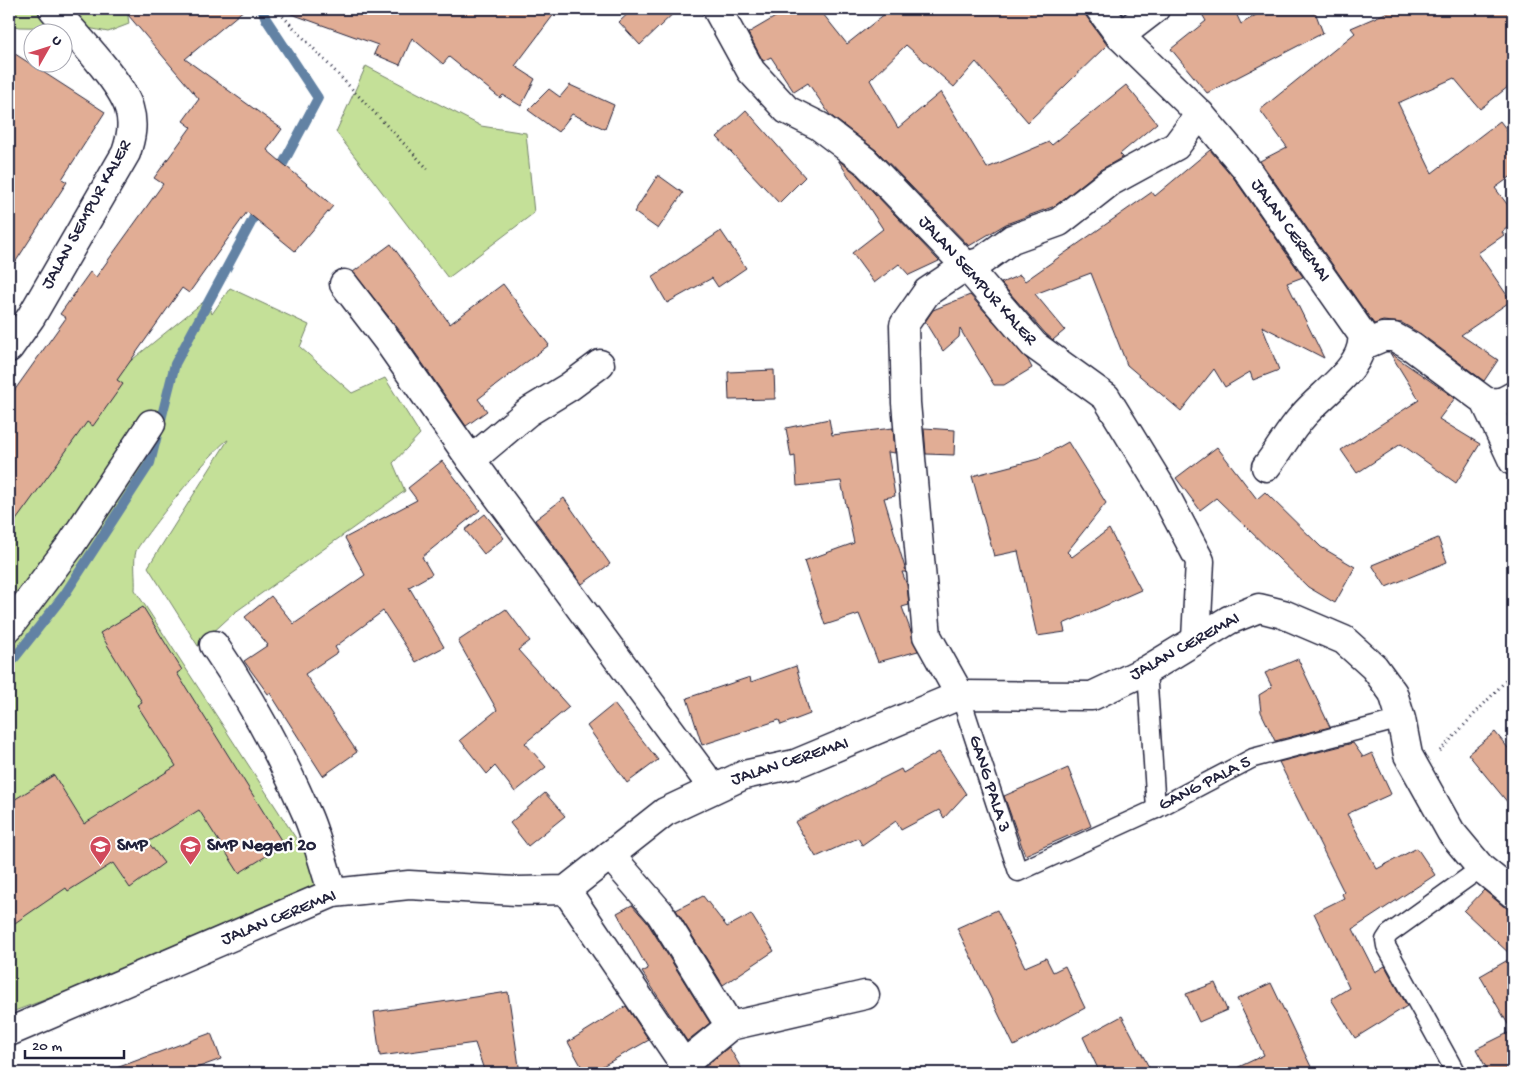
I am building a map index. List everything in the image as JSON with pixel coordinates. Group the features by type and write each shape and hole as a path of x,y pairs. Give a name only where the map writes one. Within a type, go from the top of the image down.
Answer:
{"street":[{"name":"JALAN SEMPUR KALER","path":"9,348 31,317 126,154 132,134 129,108 116,84 53,9"},
{"name":"JALAN SEMPUR KALER","path":"716,9 751,71 787,110 819,126 864,161 966,266 1034,346 1106,396 1123,422 1200,561 1196,639"},
{"name":"JALAN CEREMAI","path":"1100,9 1120,36 1200,114 1245,167 1355,322 1362,334 1364,345"},
{"path":"1120,36 1155,9"},
{"path":"960,695 927,636 906,403 904,325 927,292 966,266 980,262 1012,239 1059,222 1110,182 1176,146 1200,114"},
{"path":"344,284 387,340 471,460 713,788"},
{"path":"1266,467 1302,416 1341,379 1364,345 1383,337 1394,337 1412,347 1485,401 1505,402 1513,396"},
{"path":"471,460 528,412 600,364"},
{"path":"1485,401 1513,461"},
{"path":"9,627 70,546 151,424"},
{"name":"JALAN CEREMAI","path":"9,1032 332,893 409,885 518,891 566,890 666,812 713,788 744,775 795,764 960,695 1092,696 1147,670 1229,620 1259,608 1298,620 1344,640 1374,667 1393,693 1401,718 1408,755 1417,775 1451,832 1481,868 1513,894"},
{"path":"214,646 244,689 276,751 308,818 332,893"},
{"path":"610,855 660,913 730,1026"},
{"path":"566,890 687,1068 730,1026 865,995"}],"lane":[{"path":"1147,670 1156,809"},
{"name":"GANG PALA 3","path":"960,695 1018,872"},
{"name":"GANG PALA 5","path":"1018,872 1156,809 1253,758 1401,718"},
{"path":"1456,1073 1386,946 1385,940 1389,934 1481,868"}],"path":[{"path":"276,9 428,169"},
{"path":"1417,775 1512,674"}],"green space":[{"path":"9,9 127,9 129,24 108,32 88,28 72,28 72,22 22,22 22,27 9,25"},
{"path":"366,66 481,126 526,133 534,213 448,278 336,132"},
{"path":"230,288 309,325 300,347 352,393 385,378 420,434 393,463 405,491 234,613 198,646 148,567 228,440 221,445 180,492 141,543 135,555 135,590 332,894 9,1013 9,517 85,398 207,299 212,314"}],"building":[{"path":"123,9 245,9 185,59 282,129 267,150 333,206 295,251 247,212 189,293 182,288 117,380 123,384 93,426 87,422 9,530 9,398 66,318 60,314 90,272 96,277 163,184 154,178 191,127 183,121 199,99"},
{"path":"287,9 558,9 515,66 535,79 521,106 503,95 500,98 449,57 443,64 412,38 400,65 374,54 378,45 286,12"},
{"path":"633,9 678,9 640,45 619,22"},
{"path":"789,9 819,9 847,44 891,9 1081,9 1107,45 1028,122 976,62 954,87 906,45 870,80 898,128 941,92 987,168 1049,142 1052,145 1126,85 1157,123 1120,154 1123,157 1100,170 1055,206 1006,224 969,246 876,150 830,115 808,83 794,92 771,57 763,61 748,33"},
{"path":"1199,9 1234,9 1241,24 1266,9 1314,9 1323,33 1207,93 1171,49 1206,21"},
{"path":"1395,9 1513,9 1513,83 1480,109 1454,78 1398,103 1432,173 1500,121 1513,138 1513,175 1495,188 1513,212 1513,223 1502,232 1504,235 1478,253 1511,301 1461,335 1498,360 1484,381 1421,334 1402,323 1383,321 1374,324 1260,161 1287,147 1260,110 1355,33 1351,28"},
{"path":"9,50 22,58 22,72 43,72 105,112 62,179 67,182 9,272"},
{"path":"570,85 614,105 605,129 572,114 558,132 528,110 549,89 560,97"},
{"path":"746,110 805,177 779,203 717,137"},
{"path":"1210,150 1233,177 1303,277 1287,283 1324,358 1262,326 1279,370 1253,380 1250,372 1225,387 1214,369 1181,411 1127,365 1091,273 1035,294 1065,330 1053,340 1001,283 1020,275 1025,281 1152,192 1155,196"},
{"path":"838,160 855,173 939,261 909,275 899,264 874,283 852,253 883,229"},
{"path":"658,175 683,193 658,229 634,212"},
{"path":"721,231 746,268 718,287 712,278 667,303 652,277"},
{"path":"391,244 450,324 503,284 549,345 478,399 487,411 466,426 400,331 353,272"},
{"path":"970,295 1028,360 1032,368 1004,385 994,385 960,329 959,337 943,351 925,322 933,310"},
{"path":"1390,353 1455,398 1439,419 1480,444 1456,483 1401,444 1357,473 1341,450 1419,400"},
{"path":"774,370 775,399 729,400 728,372"},
{"path":"829,419 832,435 893,428 895,453 888,452 895,496 884,498 906,572 902,572 907,585 909,605 902,607 918,651 878,662 859,614 825,625 804,561 854,543 841,481 797,486 795,456 791,457 786,428"},
{"path":"924,428 955,430 954,455 926,454"},
{"path":"1068,442 1106,503 1067,552 1072,557 1109,529 1141,590 1063,624 1065,632 1037,636 1018,551 994,556 972,476 1038,459"},
{"path":"1217,447 1257,499 1265,492 1321,547 1355,567 1335,603 1308,587 1216,498 1200,510 1176,478"},
{"path":"442,461 480,510 422,557 432,574 409,587 444,647 416,662 383,611 335,647 338,652 305,674 357,752 323,776 270,693 268,694 244,661 268,645 245,617 271,596 294,624 365,575 345,538 417,500 408,488"},
{"path":"564,498 610,564 582,584 535,520"},
{"path":"485,514 504,538 484,554 465,530"},
{"path":"1438,538 1447,562 1386,587 1372,565"},
{"path":"143,607 182,670 177,673 284,845 239,873 199,810 148,842 164,863 130,888 113,863 68,891 66,888 9,927 9,803 54,775 84,824 176,766 137,705 142,702 100,633"},
{"path":"506,609 530,641 518,650 569,707 525,743 546,767 515,792 495,766 487,774 460,740 497,710 458,641"},
{"path":"1298,659 1330,727 1275,741 1261,712 1259,695 1272,687 1265,673"},
{"path":"796,666 810,714 781,725 779,720 702,745 687,698 750,677 751,682"},
{"path":"614,704 658,760 627,783 587,726"},
{"path":"1495,732 1513,754 1513,809 1468,754"},
{"path":"1353,743 1363,757 1372,753 1391,794 1347,814 1377,869 1417,848 1435,875 1353,929 1375,972 1385,966 1407,1006 1355,1038 1331,999 1349,988 1314,913 1344,898 1342,894 1344,892 1279,762"},
{"path":"939,752 966,794 944,818 939,810 901,830 896,821 862,845 858,838 816,857 795,822 901,769 903,773"},
{"path":"1068,768 1091,826 1025,855 1004,796"},
{"path":"545,793 565,816 528,846 510,823"},
{"path":"1484,890 1503,906 1513,910 1513,957 1464,911"},
{"path":"703,896 727,927 751,914 774,951 723,985 676,910"},
{"path":"632,905 647,922 710,1023 687,1041 642,972 648,969 617,913"},
{"path":"997,910 1025,967 1046,958 1053,972 1065,966 1085,1008 1014,1046 957,928"},
{"path":"1513,957 1513,1073 1489,1073 1476,1049 1512,1031 1480,976"},
{"path":"1215,983 1227,1010 1199,1022 1186,994"},
{"path":"1271,983 1314,1073 1226,1073 1264,1055 1237,999"},
{"path":"508,992 520,1073 485,1073 475,1043 380,1056 374,1012"},
{"path":"626,1006 649,1040 590,1073 585,1073 568,1042"},
{"path":"1122,1016 1152,1073 1100,1073 1083,1037"},
{"path":"211,1033 221,1059 183,1073 112,1073 111,1070"},
{"path":"729,1047 744,1073 705,1073 704,1068"}],"waterway":[{"path":"262,9 266,19 318,98 277,175"},
{"path":"9,665 65,594 150,463 175,364 260,206"}],"place":[{"name":"SMP","path":"101,865"},
{"name":"SMP Negeri 20","path":"191,865"}]}
